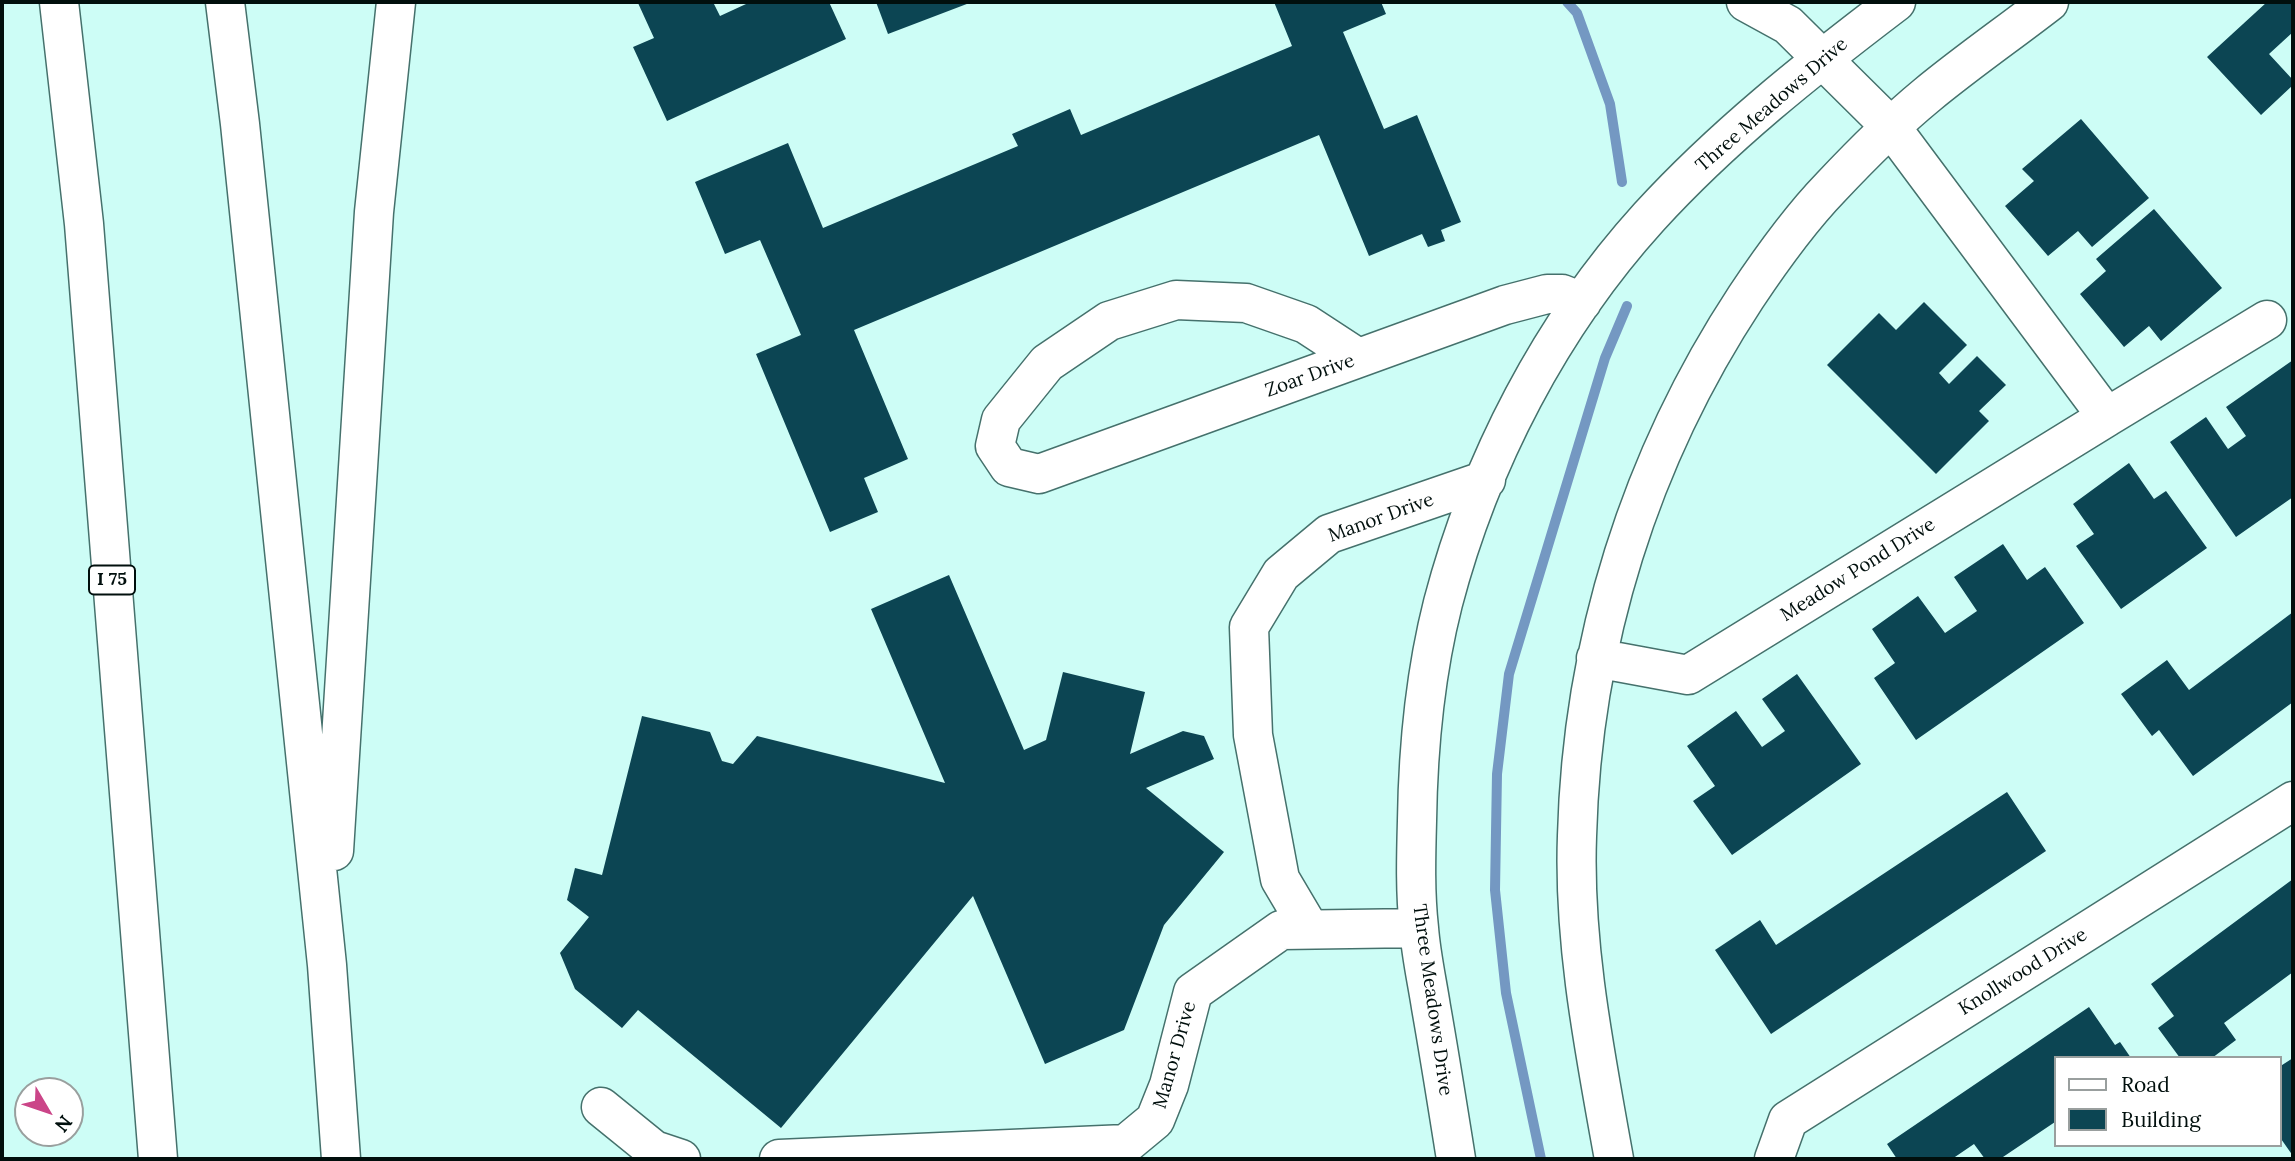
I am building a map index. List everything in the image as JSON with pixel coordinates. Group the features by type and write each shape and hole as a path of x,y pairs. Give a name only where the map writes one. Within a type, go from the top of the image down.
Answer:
{"main road":[{"path":"37,2 84,225"},
{"name":"I 75","path":"59,2 84,225 158,1159"},
{"path":"225,2 327,965 341,1159"},
{"path":"327,965 373,226 396,2"},
{"path":"1746,2 1788,25 1891,127 2107,417"},
{"name":"Three Meadows Drive","path":"1456,1159 1419,929 1416,855 1418,771 1427,687 1443,604 1467,523 1500,446 1539,370 1597,280 1658,208 1725,141 1822,58 1896,2"},
{"path":"1614,1159 1595,1056 1580,947 1576,839 1581,758 1596,658 1618,571 1654,468 1703,368 1776,252 1829,188 1928,94 2049,2"},
{"name":"Zoar Drive","path":"1358,358 1306,324 1246,303 1176,300 1110,321 1048,363 1001,420 995,446 1009,467 1039,474 1505,305 1547,294 1562,293 1582,302"},
{"name":"Meadow Pond Drive","path":"1596,658 1688,675 2267,320"},
{"name":"Manor Drive","path":"1309,928 1280,879 1253,735 1249,627 1280,574 1329,534 1486,480"},
{"name":"Knollwood Drive","path":"1774,1159 1788,1120 2293,801"},
{"name":"Manor Drive","path":"779,1159 1126,1144 1155,1120 1169,1085 1193,992 1281,930 1419,929"},
{"path":"601,1107 654,1150 681,1159"}],"building":[{"path":"713,2 720,16 746,4 745,2 829,2 846,39 667,121 633,47 654,38 638,3"},
{"path":"876,2 972,2 888,34"},
{"path":"1274,2 1381,2 1386,14 1343,32 1384,129 1417,115 1461,222 1441,230 1445,241 1428,247 1422,234 1369,256 1319,135 854,330 908,459 864,478 878,512 830,532 756,354 801,335 760,240 725,254 695,182 788,143 823,228 1018,146 1012,134 1070,109 1081,135 1292,46"},
{"path":"2267,2 2290,2 2293,6 2293,32 2269,54 2293,80 2293,85 2261,115 2207,57"},
{"path":"2081,119 2149,198 2092,247 2078,231 2048,256 2005,206 2034,181 2022,169"},
{"path":"2154,209 2222,288 2161,341 2149,326 2124,347 2080,294 2106,271 2096,259"},
{"path":"1924,302 1967,345 1939,373 1949,384 1977,356 2006,385 1979,411 1989,421 1936,474 1827,365 1879,313 1896,330"},
{"path":"2293,360 2293,497 2236,537 2170,442 2206,417 2228,449 2246,436 2226,407"},
{"path":"2129,463 2154,499 2166,491 2207,548 2121,609 2076,546 2094,534 2073,504"},
{"path":"2003,544 2027,580 2045,567 2084,623 1916,740 1874,678 1895,663 1872,629 1918,596 1945,633 1977,611 1954,577"},
{"path":"949,575 1024,750 1046,740 1063,672 1145,692 1130,754 1183,731 1204,736 1214,759 1146,788 1224,852 1164,925 1124,1030 1045,1064 973,896 781,1128 638,1010 622,1028 575,989 560,953 589,917 567,900 575,868 602,875 642,716 710,732 722,761 733,764 757,736 945,783 871,609"},
{"path":"2293,612 2293,702 2193,776 2159,730 2152,736 2121,694 2167,660 2189,690"},
{"path":"1797,674 1861,764 1732,855 1693,801 1715,786 1687,746 1736,711 1762,747 1785,731 1762,699"},
{"path":"2007,792 2046,851 1771,1034 1715,950 1760,920 1776,945"},
{"path":"2293,879 2293,972 2224,1023 2236,1040 2215,1056 2179,1056 2158,1028 2174,1016 2151,984"},
{"path":"2089,1007 2115,1045 2120,1042 2130,1056 2054,1056 2054,1123 2000,1159 1985,1159 1974,1144 1952,1159 1897,1159 1887,1144"},
{"path":"2293,1058 2293,1156 2281,1139 2281,1066"}],"waterway":[{"path":"1567,2 1577,13 1610,104 1622,182"},
{"path":"1541,1159 1506,993 1495,890 1497,774 1509,674 1605,358 1627,306"}]}
